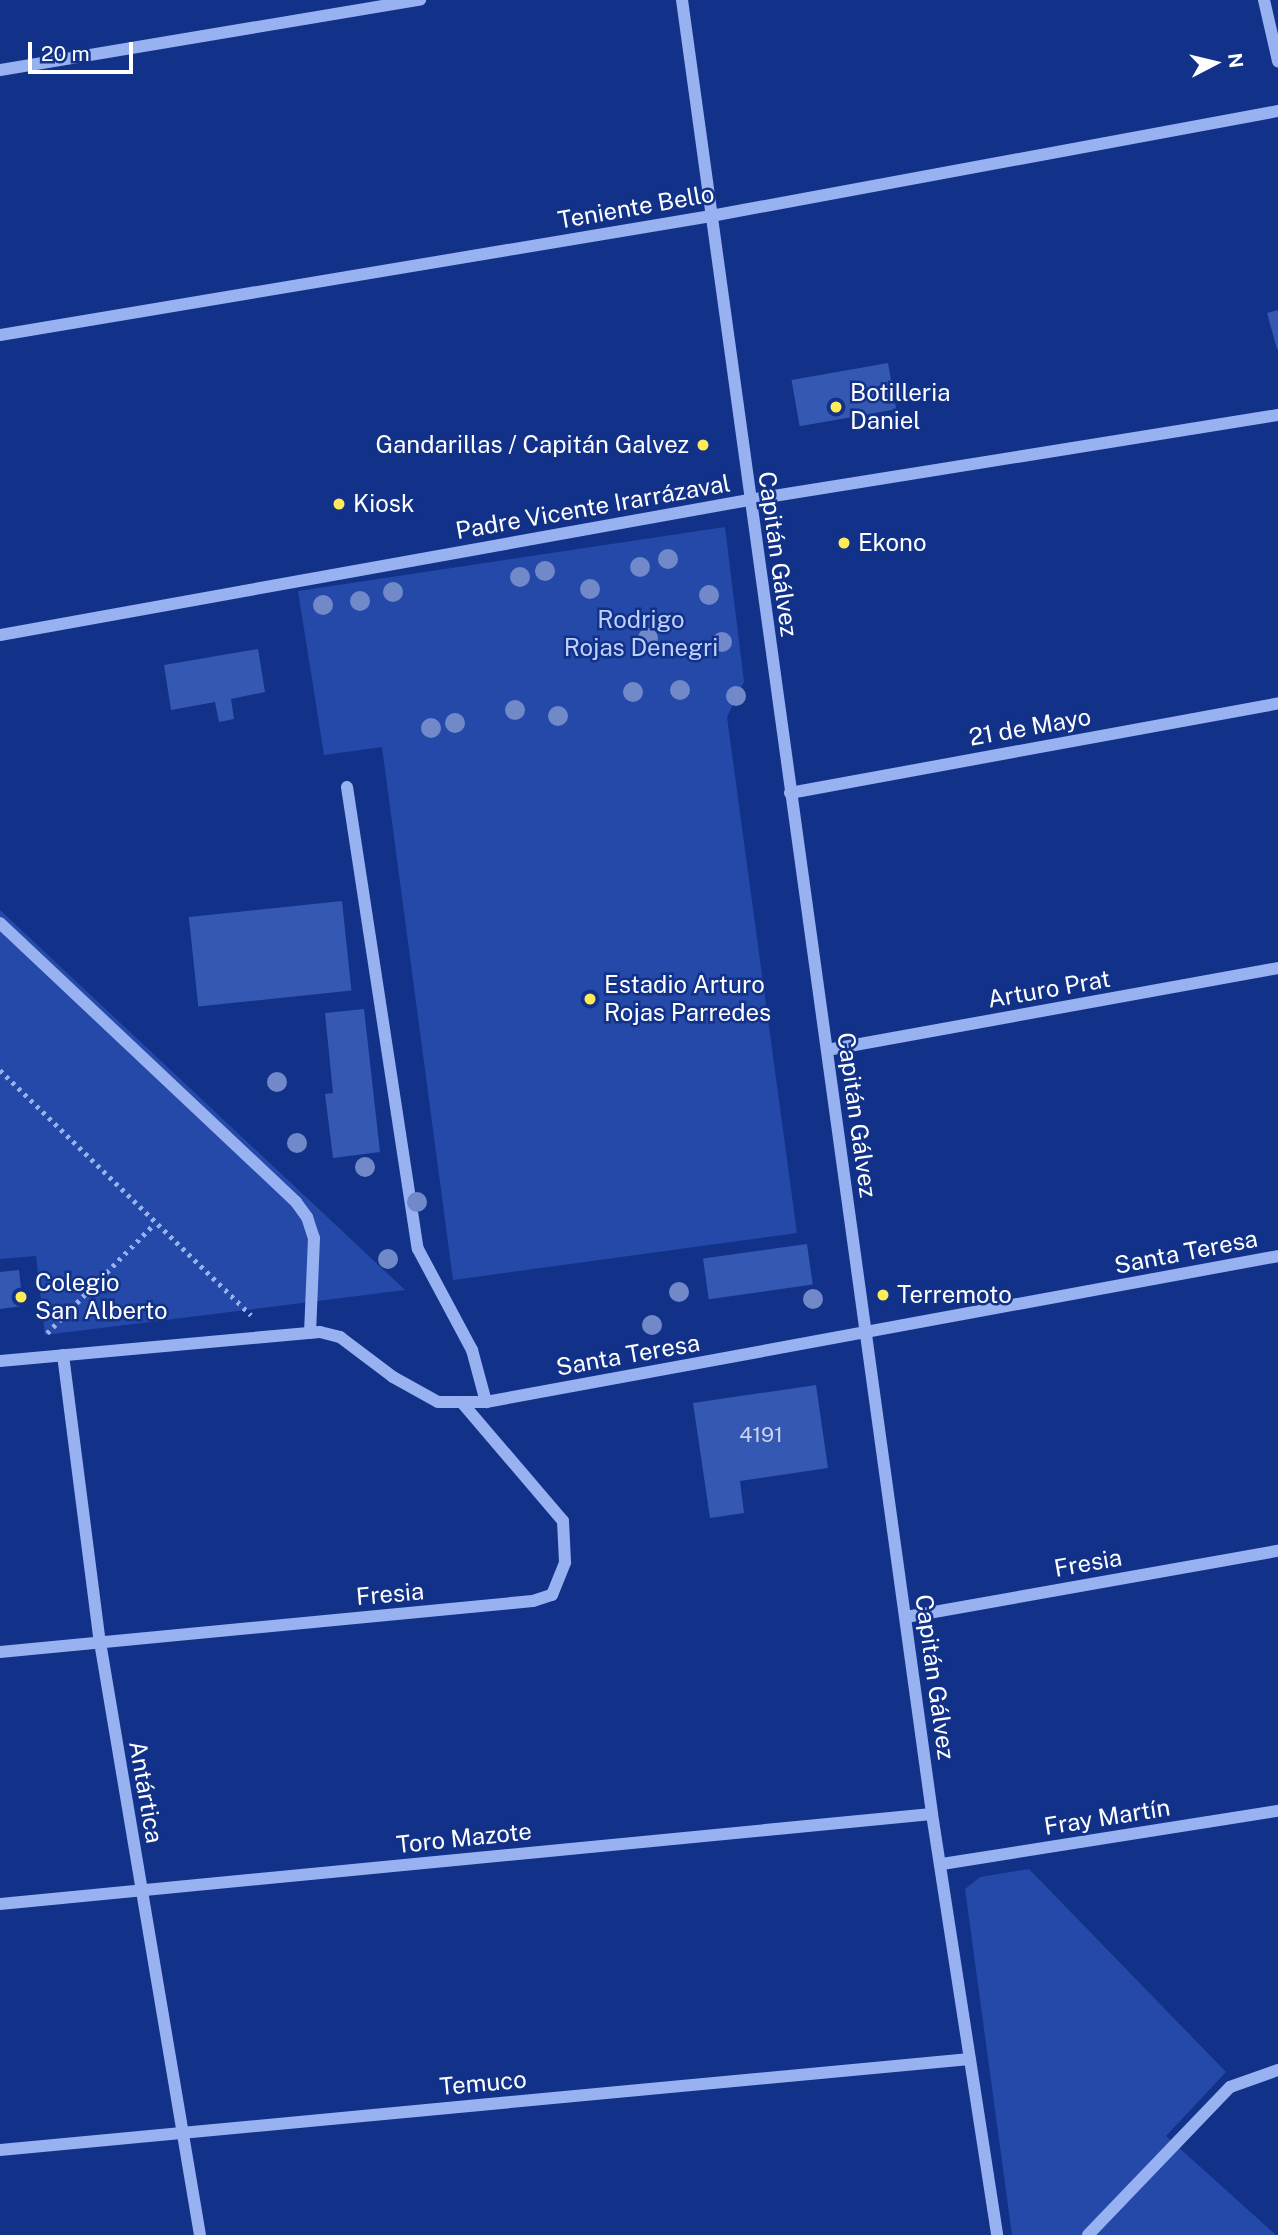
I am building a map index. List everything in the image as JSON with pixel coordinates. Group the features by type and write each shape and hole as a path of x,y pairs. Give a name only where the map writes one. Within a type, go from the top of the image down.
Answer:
{"street":[{"path":"0,69 420,0"},
{"name":"Capitán Gálvez","path":"682,0 932,1814 942,1864 997,2235"},
{"path":"1264,0 1278,61"},
{"name":"Teniente Bello","path":"0,335 711,216 1278,111"},
{"name":"Padre Vicente Irarrázaval","path":"0,635 749,500 1278,415"},
{"name":"21 de Mayo","path":"790,793 1278,703"},
{"path":"347,787 418,1248 472,1350 486,1402"},
{"path":"0,923 296,1202 307,1217 314,1238 310,1333"},
{"name":"Arturo Prat","path":"827,1050 1278,968"},
{"name":"Santa Teresa","path":"0,1361 310,1333 340,1337 418,1394 438,1402 463,1404 866,1333 1278,1256"},
{"name":"Antártica","path":"62,1355 100,1642 200,2235"},
{"name":"Fresia","path":"0,1652 533,1601 552,1595 565,1562 567,1540 563,1521 463,1404"},
{"name":"Fresia","path":"906,1617 1278,1551"},
{"name":"Fray Martín","path":"942,1864 1278,1811"},
{"name":"Toro Mazote","path":"0,1904 932,1814"},
{"name":"Temuco","path":"0,2150 970,2059"},
{"path":"1088,2235 1230,2087 1278,2070"}],"path":[{"path":"0,1070 154,1224 274,1338"},
{"path":"62,1355 46,1335 154,1224"}],"green space":[{"name":"Estadio Arturo Rojas Parredes","path":"725,527 744,682 727,717 797,1233 453,1280 382,747 324,755 298,591"},
{"path":"0,910 405,1290 45,1335 36,1256 0,1259"},
{"path":"1029,1869 1226,2072 1166,2136 1276,2235 1012,2235 965,1889 980,1877"}],"building":[{"path":"1278,310 1278,349 1277,349 1267,313"},
{"path":"888,363 896,409 800,426 791,380"},
{"path":"258,649 265,692 231,699 234,719 219,722 215,702 171,710 164,665"},
{"path":"342,901 351,991 198,1007 189,917"},
{"path":"364,1009 380,1152 333,1158 325,1094 333,1093 325,1013"},
{"path":"807,1244 813,1285 709,1299 703,1259"},
{"path":"19,1270 23,1306 0,1309 0,1272"},
{"path":"816,1385 828,1468 740,1481 744,1513 710,1518 693,1403"}],"place":[{"name":"Botilleria Daniel","path":"836,407"},
{"name":"Gandarillas / Capitán Galvez","path":"703,445"},
{"name":"Kiosk","path":"339,504"},
{"name":"Ekono","path":"844,543"},
{"name":"Estadio Arturo Rojas Parredes","path":"590,999"},
{"name":"Terremoto","path":"883,1295"},
{"name":"Colegio San Alberto","path":"21,1297"}],"park label":[{"name":"Rodrigo Rojas Denegri","path":"641,634"}]}
